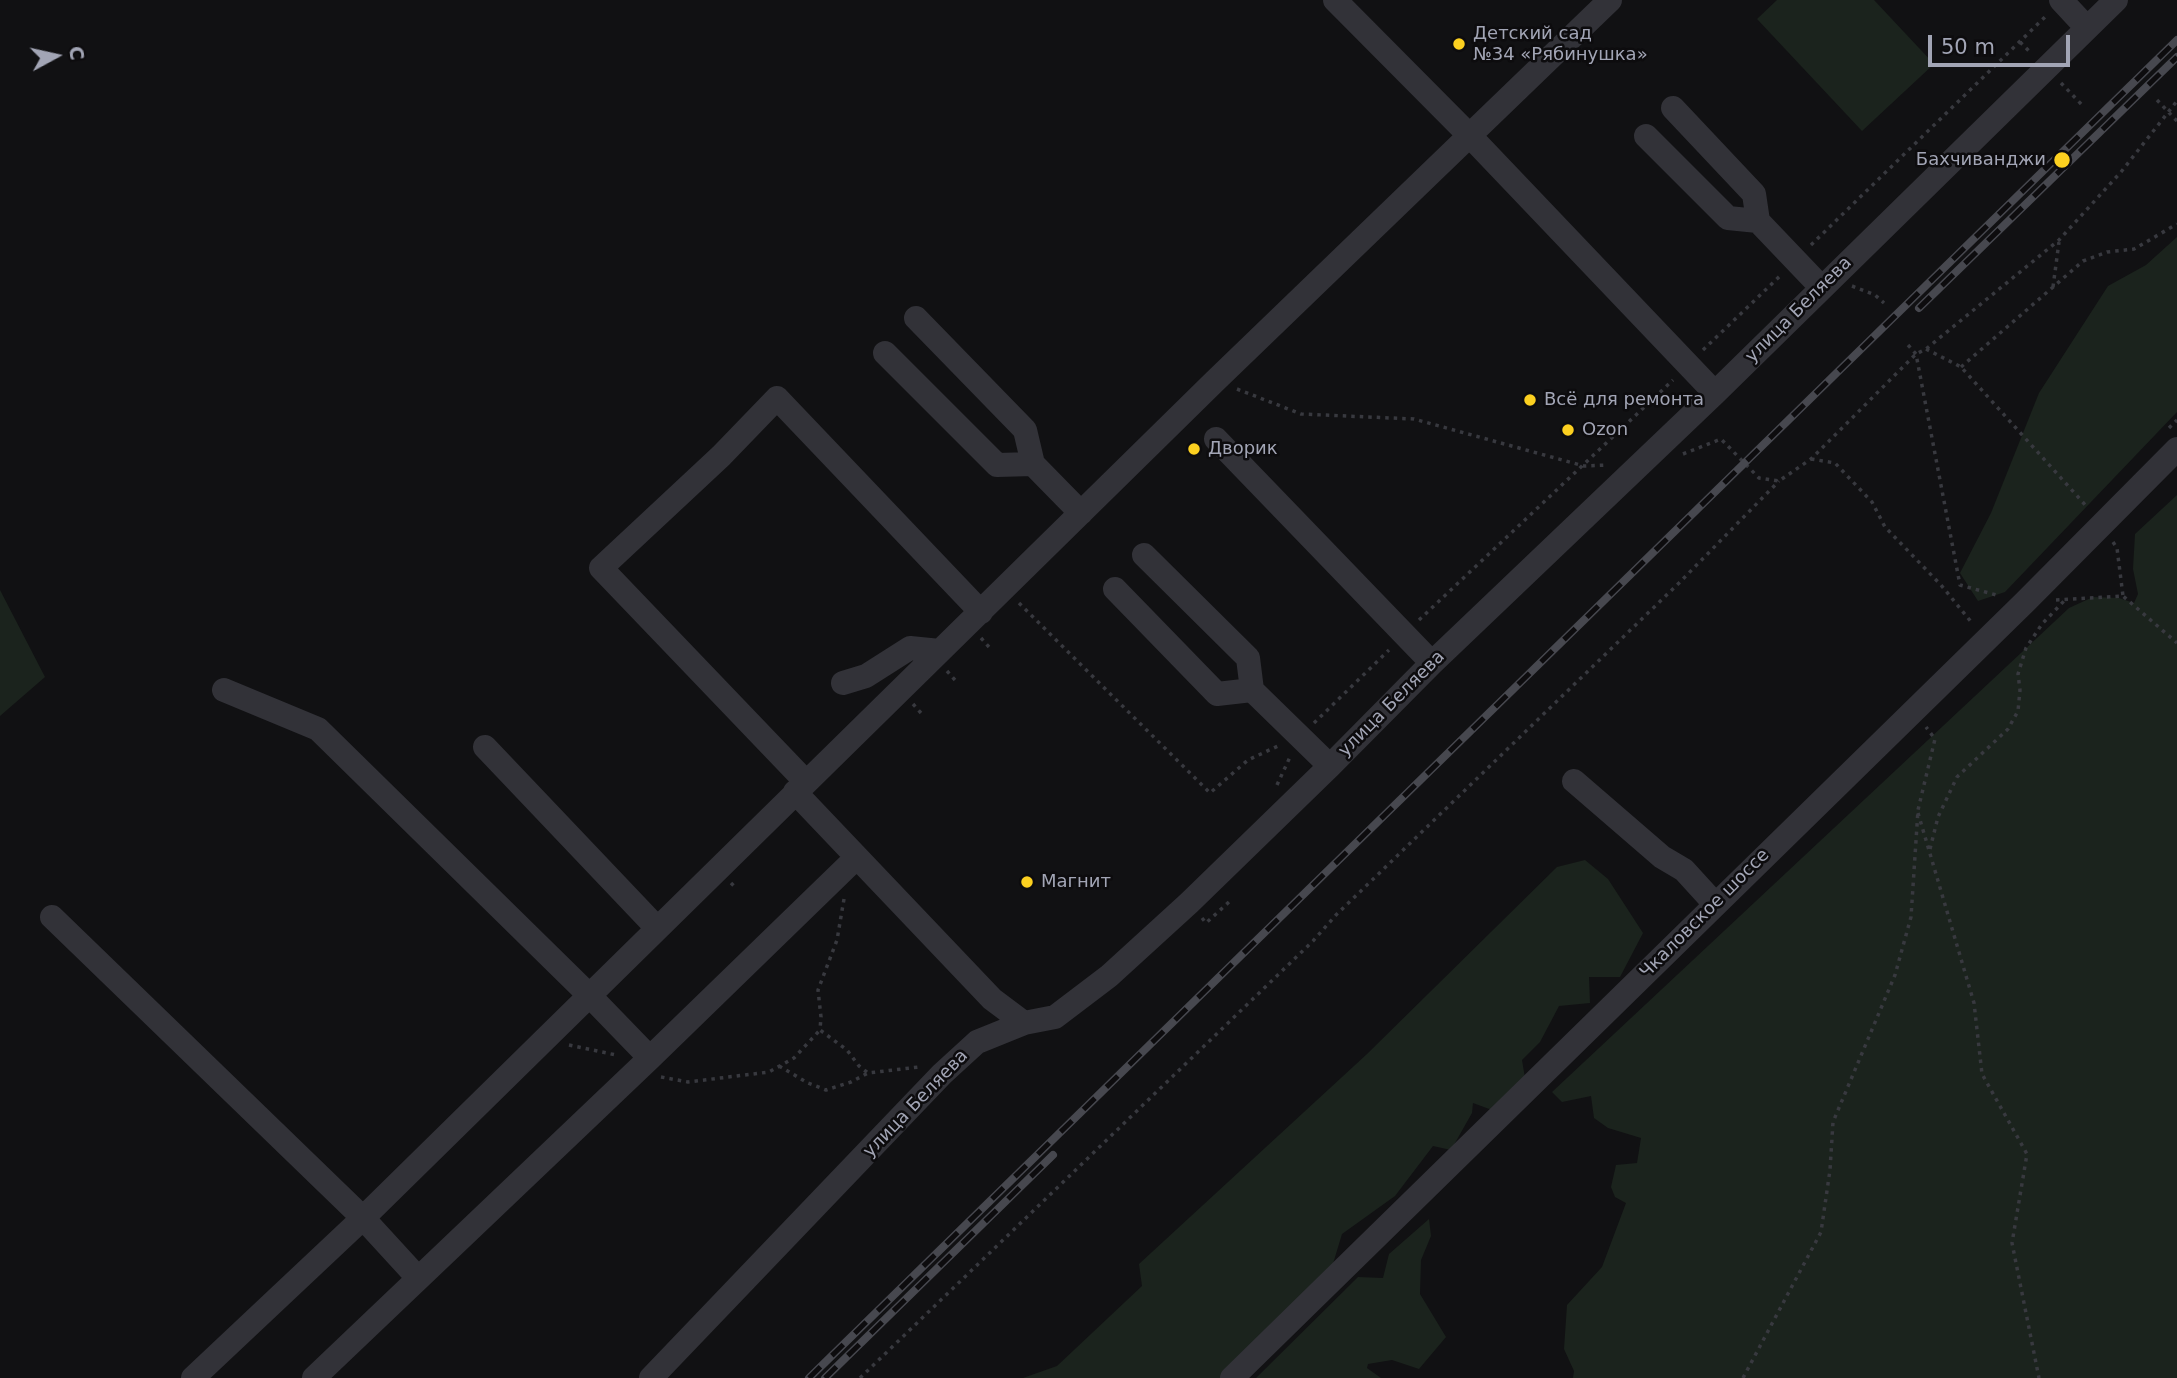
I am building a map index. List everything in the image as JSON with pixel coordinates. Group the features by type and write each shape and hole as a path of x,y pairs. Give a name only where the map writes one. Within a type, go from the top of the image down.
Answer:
{"street":[{"path":"1335,0 1471,137 1715,393"},
{"path":"193,1378 363,1218 1215,381 1471,137 1610,0"},
{"path":"2062,0 2087,28"},
{"name":"улица Беляева","path":"651,1378 942,1074 977,1042 1024,1023 1055,1017 1109,976 1189,903 1432,663 1715,393 2116,0"},
{"path":"1673,108 1754,194 1758,221 1821,287"},
{"path":"1646,136 1728,218 1758,221"},
{"path":"916,318 1025,430 1033,464 1081,513"},
{"path":"885,353 998,465 1033,464"},
{"path":"981,612 777,398 721,456 601,568 801,787 856,858 965,983 1024,1023"},
{"path":"1216,439 1432,663"},
{"name":"Чкаловское шоссе","path":"1232,1378 2025,602 2177,449"},
{"path":"1144,555 1248,658 1252,690 1330,766"},
{"path":"1115,589 1217,694 1252,690"},
{"path":"843,683 866,676 910,648 940,652"},
{"path":"224,690 318,729 589,995 645,1063"},
{"path":"485,747 657,928"},
{"path":"1574,781 1662,857 1684,870 1715,904"},
{"path":"314,1378 856,858"},
{"path":"52,917 363,1218 418,1278"}],"path":[{"path":"1005,589 1210,793 1248,760 1299,737 1584,466 2062,0"},
{"path":"2074,96 2084,107"},
{"path":"2158,100 2177,121"},
{"path":"860,1378 1314,941 1336,915 1679,583 1779,481 1811,459 1916,354 1926,349 2059,240 2121,172 2177,101"},
{"path":"1961,367 2083,261 2107,252 2134,249 2177,224"},
{"path":"2053,287 2059,240"},
{"path":"1875,295 1884,303"},
{"path":"1908,345 1916,354 1960,585 2025,602 2123,596"},
{"path":"1926,349 1961,367 2103,525 2117,548 2123,596 2177,643"},
{"path":"1215,381 1301,414 1414,419 1584,466 1639,464"},
{"path":"1679,455 1693,453 1721,439 1759,478 1779,481"},
{"path":"1811,459 1835,463 1872,502 1885,527 1941,585 1986,640"},
{"path":"1930,850 1938,817 1957,777 2008,729 2018,711 2021,690 2018,674 2026,648 2042,624 2066,599"},
{"path":"1743,1378 1821,1232 1830,1170 1833,1122 1895,975 1911,917 1918,810 1935,739 1914,710"},
{"path":"1269,794 1278,784 1299,737"},
{"path":"1918,810 1974,1003 1982,1074 2027,1154 2012,1243 2039,1378"},
{"path":"547,1037 560,1043 604,1053 631,1056 645,1063 650,1076 688,1082 769,1072 794,1058 820,1030"},
{"path":"779,1066 826,1090 868,1073"}],"shaded area":[{"path":"1777,0 1874,0 1934,64 1862,131 1757,19"},
{"path":"2177,237 2177,412 2005,592 1978,601 1960,573 1991,513 2039,393 2108,286 2146,265"},
{"path":"2177,495 2177,1378 1573,1378 1574,1371 1564,1349 1567,1305 1602,1267 1626,1203 1615,1197 1611,1187 1616,1165 1637,1163 1641,1138 1608,1128 1594,1118 1591,1096 1562,1102 1552,1092 2069,608 2093,597 2119,598 2134,603 2138,594 2133,569 2135,534"},
{"path":"0,590 45,677 0,716"},
{"path":"1585,860 1608,879 1643,933 1620,977 1589,977 1590,1003 1559,1006 1540,1042 1522,1060 1525,1078 1492,1110 1473,1103 1472,1113 1451,1150 1433,1146 1395,1196 1342,1234 1332,1267 1220,1378 1023,1378 1057,1366 1142,1286 1139,1264 1367,1054 1557,867"},
{"path":"1429,1219 1431,1236 1421,1260 1420,1294 1446,1337 1419,1369 1392,1360 1368,1364 1367,1368 1381,1378 1256,1378 1358,1277 1383,1278 1389,1254"}],"railway":[{"path":"809,1378 2177,40"},
{"path":"1919,308 2177,57"},
{"path":"825,1378 1053,1155"}],"place":[{"name":"Детский сад №34 «Рябинушка»","path":"1459,44"},
{"name":"Бахчиванджи","path":"2062,160"},
{"name":"Всё для ремонта","path":"1530,400"},
{"name":"Ozon","path":"1568,430"},
{"name":"Дворик","path":"1194,449"},
{"name":"Магнит","path":"1027,882"}]}
